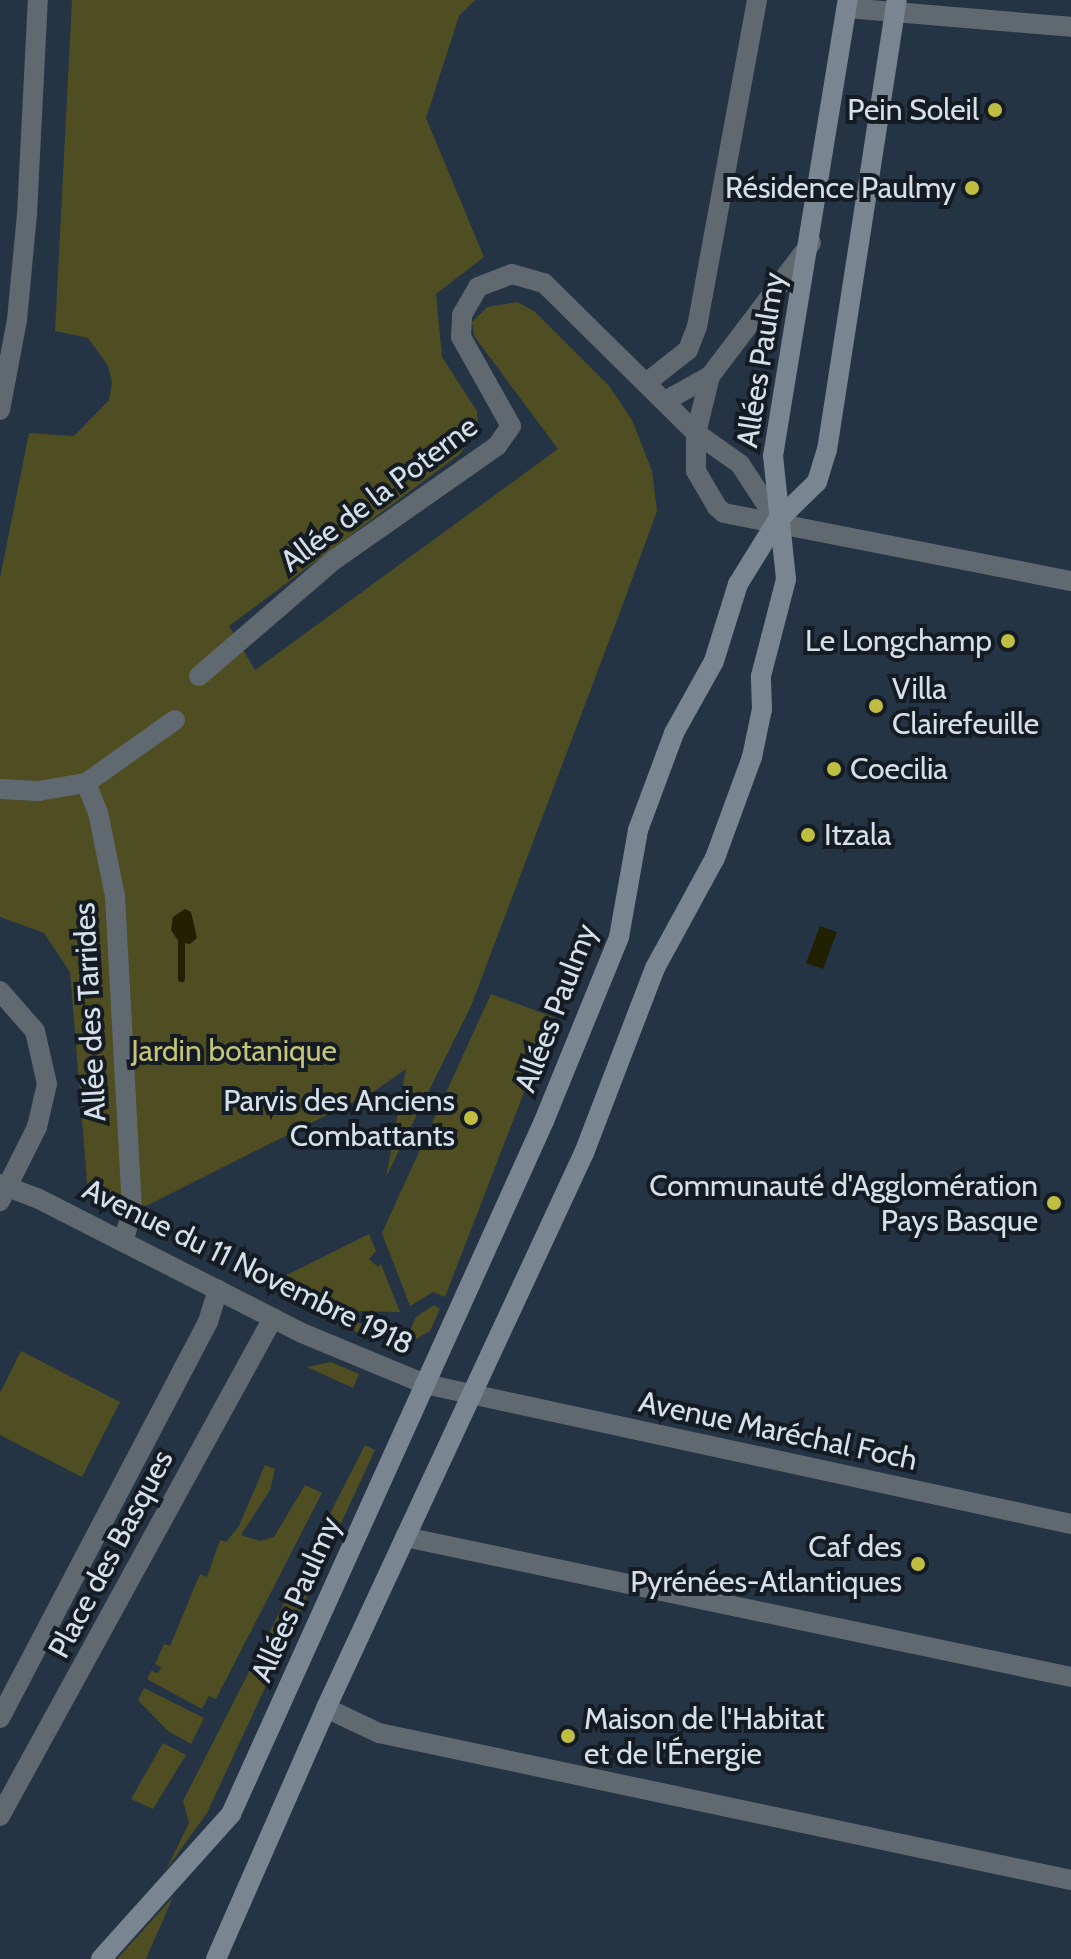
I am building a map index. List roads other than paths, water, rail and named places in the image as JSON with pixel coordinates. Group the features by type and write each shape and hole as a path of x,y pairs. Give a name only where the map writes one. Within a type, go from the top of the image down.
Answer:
{"main road":[{"name":"Allées Paulmy","path":"101,1959 231,1814 425,1384 475,1281 619,937 638,830 674,733 714,661 738,584 777,521 773,456 811,243 848,4"},
{"path":"216,1959 326,1708 584,1153 655,968 715,858 752,757 762,709 761,676 786,579 777,521 817,482 827,450 896,7"}],"street":[{"path":"0,410 27,214 38,0"},
{"path":"646,383 688,350 697,327 757,0"},
{"path":"848,4 1071,27"},
{"path":"811,243 710,376 696,433 696,471 717,507 1071,581"},
{"name":"Allée de la Poterne","path":"199,676 334,560 497,446 511,426 461,337 468,301 478,287 496,276 530,276 544,283 696,433 740,464 777,521"},
{"path":"665,401 710,376"},
{"path":"0,789 38,791 86,783 175,720"},
{"name":"Allée des Tarrides","path":"86,783 98,812 115,896 132,1213 123,1241"},
{"path":"0,991 35,1031 47,1084 37,1127 3,1191"},
{"name":"Avenue du 11 Novembre 1918","path":"3,1191 123,1241 273,1318 425,1384 473,1394"},
{"name":"Place des Basques","path":"0,1718 208,1322 218,1289"},
{"name":"Place des Basques","path":"0,1816 273,1318"},
{"name":"Avenue Maréchal Foch","path":"473,1394 1071,1524"},
{"path":"405,1537 1071,1677"},
{"path":"326,1708 379,1733 1071,1880"}],"waterway":[{"path":"181,943 181,978"}],"place":[{"name":"Pein Soleil","path":"995,110"},
{"name":"Résidence Paulmy","path":"972,188"},
{"name":"Le Longchamp","path":"1008,641"},
{"name":"Villa Clairefeuille","path":"876,706"},
{"name":"Coecilia","path":"834,769"},
{"name":"Itzala","path":"808,835"},
{"name":"Parvis des Anciens Combattants","path":"471,1118"},
{"name":"Communauté d'Agglomération Pays Basque","path":"1054,1203"},
{"name":"Caf des Pyrénées-Atlantiques","path":"918,1564"},
{"name":"Maison de l'Habitat et de l'Énergie","path":"568,1736"}],"park label":[{"name":"Jardin botanique","path":"234,1051"}]}
